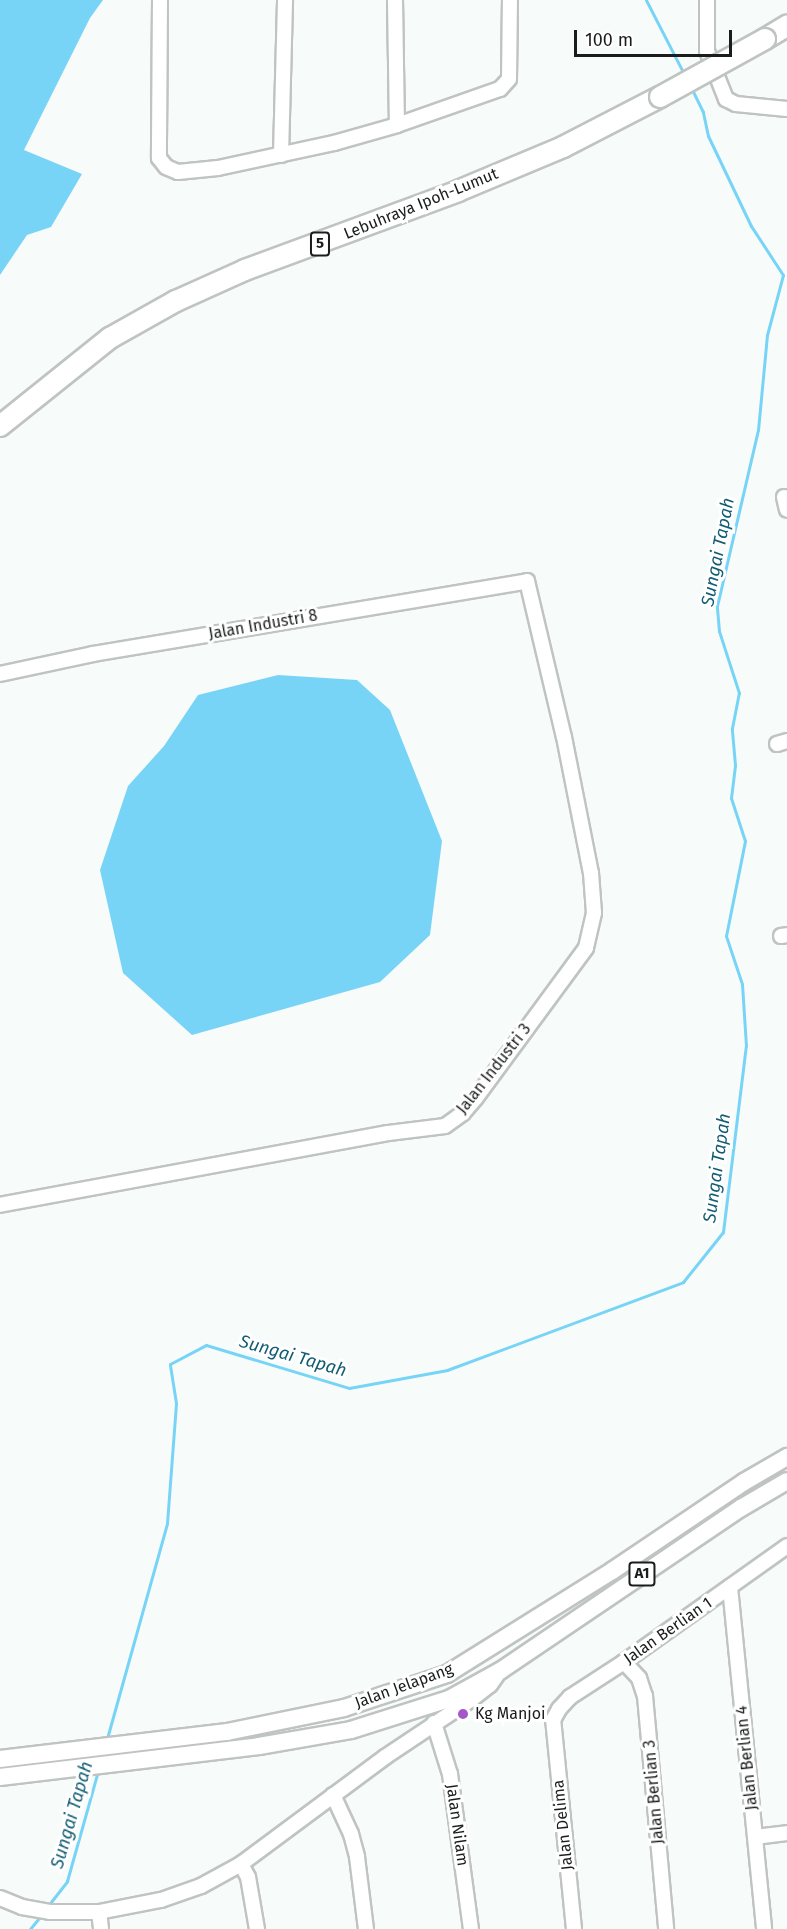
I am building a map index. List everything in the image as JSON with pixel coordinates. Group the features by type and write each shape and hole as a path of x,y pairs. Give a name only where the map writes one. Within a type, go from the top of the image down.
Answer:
{"highway":[{"name":"Lebuhraya Ipoh-Lumut","path":"0,426 110,338 176,301 245,270 320,244 531,160 660,97 787,26"}],"main road":[{"name":"Jalan Jelapang","path":"0,1759 227,1732 344,1708 447,1674 787,1457"},
{"name":"Jalan Jelapang","path":"0,1777 259,1746 351,1730 449,1699 500,1671 741,1508 787,1481"},
{"path":"412,1710 442,1692 447,1674 468,1679 500,1671"}],"street":[{"path":"160,0 159,158 166,167 178,172 208,169 281,155 397,125 480,97 505,85 509,79 510,0"},
{"path":"281,155 285,0"},
{"path":"395,0 397,125"},
{"path":"707,0 707,51 726,99 736,104 787,109"},
{"name":"Jalan Industri 8","path":"0,674 93,654 527,581"},
{"name":"Jalan Industri 3","path":"0,1205 377,1135 445,1126 469,1106 586,948 594,913 591,873 564,737 527,581"},
{"name":"Jalan Berlian 1","path":"553,1720 570,1697 624,1662 787,1546"},
{"name":"Jalan Berlian 4","path":"730,1587 764,1929"},
{"name":"Jalan Berlian 3","path":"624,1662 639,1678 645,1696 666,1929"},
{"path":"0,1898 22,1907 74,1913 99,1912 161,1900 201,1886 241,1864 333,1795 490,1685 500,1671"},
{"name":"Jalan Delima","path":"553,1720 574,1929"},
{"name":"Jalan Nilam","path":"434,1723 450,1774 471,1929"},
{"path":"333,1795 351,1834 357,1857 366,1929"},
{"path":"755,1837 787,1833"},
{"path":"241,1864 248,1877 257,1929"},
{"path":"99,1912 100,1929"}],"water":[{"path":"0,0 103,0 90,18 24,150 82,174 51,227 27,235 0,275"},
{"path":"278,675 357,680 390,710 442,841 430,935 380,982 192,1035 123,973 100,870 128,786 164,746 198,695"}],"waterway":[{"name":"Sungai Tapah","path":"646,0 685,76"},
{"name":"Sungai Tapah","path":"106,1742 167,1523 176,1403 170,1364 206,1345 349,1388 447,1370 683,1282 723,1232 746,1046 742,984 726,936 745,841 731,798 735,765 732,728 739,693 719,631 717,606 758,430 767,335 783,275 751,226 708,136 703,112 691,87"},
{"name":"Sungai Tapah","path":"47,1907 67,1881 98,1771"},
{"name":"Sungai Tapah","path":"30,1929 42,1914"}],"place":[{"name":"Kg Manjoi","path":"463,1714"}]}
